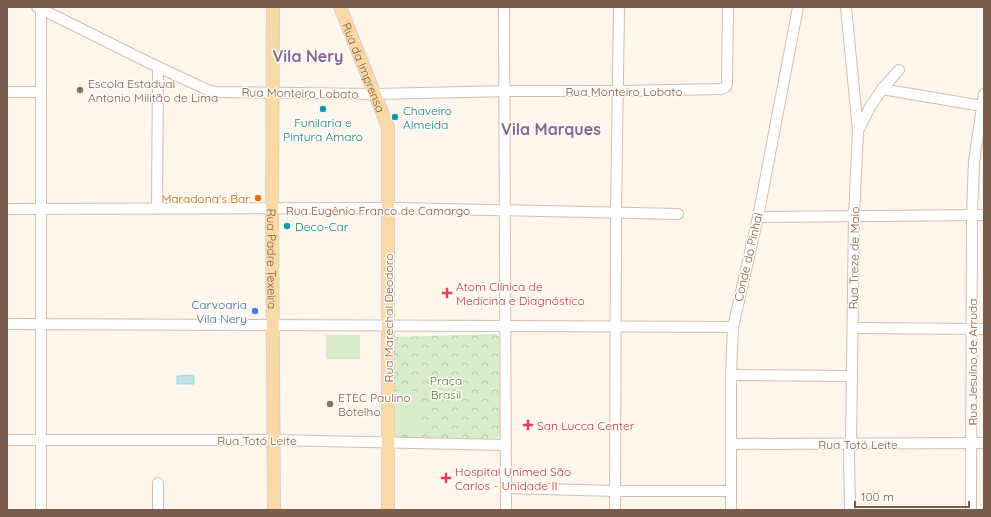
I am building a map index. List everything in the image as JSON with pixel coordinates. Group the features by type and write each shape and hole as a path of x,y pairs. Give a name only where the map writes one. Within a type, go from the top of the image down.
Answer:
{"main road":[{"name":"Rua Padre Texeira","path":"273,7 272,209 274,510"},
{"name":"Rua da Imprensa","path":"340,7 388,127"},
{"name":"Rua Marechal Deodoro","path":"388,127 388,510"}],"street":[{"path":"504,7 506,510"},
{"path":"615,510 615,326 619,7"},
{"name":"Rua Monteiro Lobato","path":"39,8 208,90 216,92 376,94 504,91 618,92 726,88 728,7"},
{"name":"Conde do Pinhal","path":"731,510 731,375 733,327 758,217 798,7"},
{"name":"Rua Treze de Maio","path":"846,7 858,131 854,216 851,444 849,452 850,510"},
{"path":"39,8 41,92 42,324 41,510"},
{"path":"157,209 158,67"},
{"path":"858,131 870,107 882,89 899,70"},
{"path":"882,89 982,106"},
{"path":"7,92 41,92"},
{"name":"Rua Jesuíno de Arruda","path":"971,510 972,215 974,161 984,94"},
{"name":"Rua Eugênio Franco de Camargo","path":"7,208 388,208 678,214"},
{"path":"758,217 984,215"},
{"path":"7,324 733,327"},
{"path":"853,328 984,329"},
{"path":"731,375 852,376"},
{"name":"Rua Totó Leite","path":"7,440 273,440 506,445"},
{"name":"Rua Totó Leite","path":"731,444 984,443"},
{"path":"158,483 158,510"},
{"path":"506,488 615,491 731,491"}],"green space":[{"name":"Praça Brasil","path":"495,334 499,336 500,434 498,437 494,439 399,439 394,437 395,337"},
{"path":"326,335 360,335 360,359 326,359"},
{"path":"395,391 419,391 418,431 395,431"}],"water":[{"path":"194,375 194,384 177,384 177,376"}],"place":[{"name":"Escola Estadual Antonio Militão de Lima","path":"80,90"},
{"name":"Funilaria e Pintura Amaro","path":"323,109"},
{"name":"Chaveiro Almeida","path":"395,117"},
{"name":"Maradona's Bar","path":"258,198"},
{"name":"Deco-Car","path":"287,226"},
{"name":"Atom Clínica de Medicina e Diagnóstico","path":"447,293"},
{"name":"Carvoaria Vila Nery","path":"255,311"},
{"name":"ETEC Paulino Botelho","path":"330,404"},
{"name":"San Lucca Center","path":"528,425"},
{"name":"Hospital Unimed São Carlos - Unidade II","path":"446,478"}],"district":[{"name":"Vila Nery","path":"308,56"},
{"name":"Vila Marques","path":"551,129"}]}
